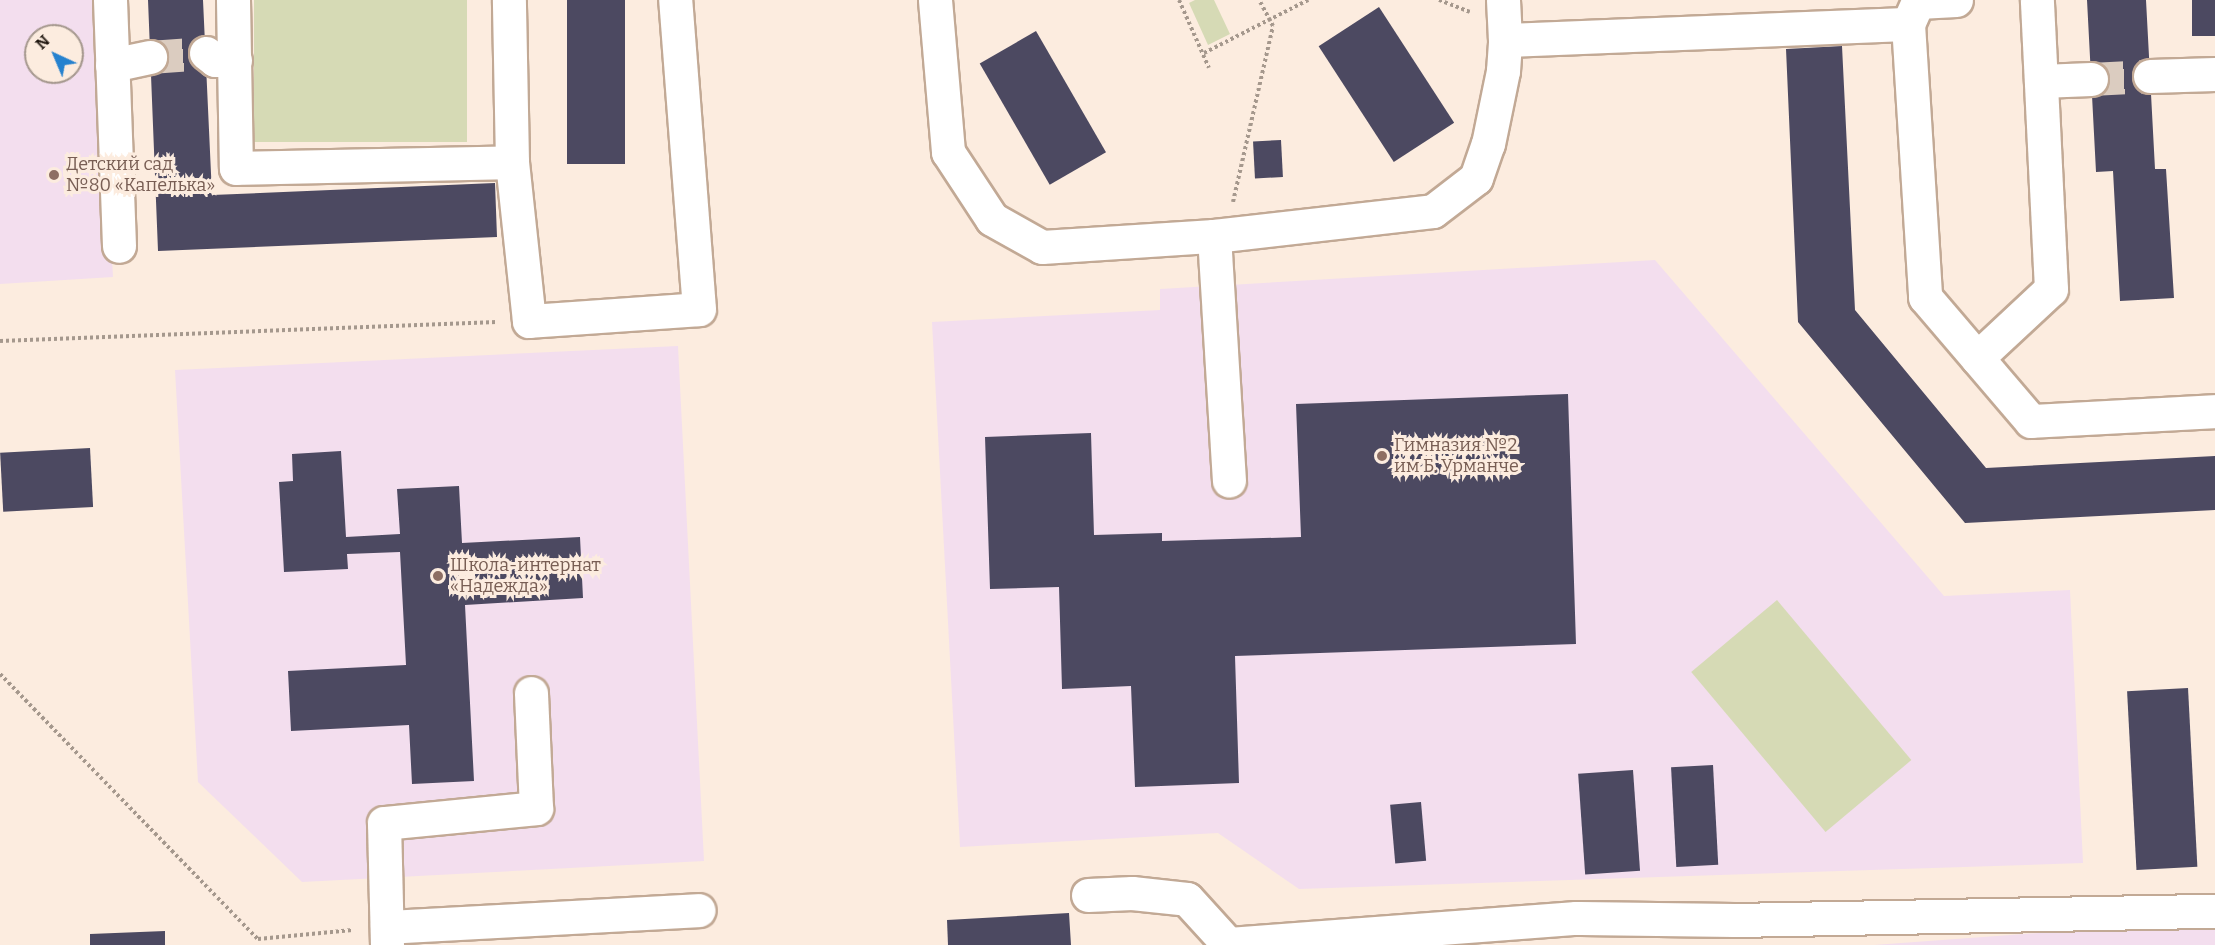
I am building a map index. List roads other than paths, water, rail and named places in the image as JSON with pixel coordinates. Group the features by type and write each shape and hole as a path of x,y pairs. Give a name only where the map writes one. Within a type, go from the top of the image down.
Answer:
{"lane":[{"path":"110,0 119,246"},
{"path":"233,0 220,56 237,168 512,162"},
{"path":"509,0 512,162 529,321 699,309 675,0"},
{"path":"934,0 948,152 992,219 1042,247 1220,236 1433,210 1476,178 1488,144 1503,70 1505,40 1503,0"},
{"path":"1505,40 1915,8 1956,0"},
{"path":"1977,358 2051,288 2037,0"},
{"path":"1915,8 1925,297 2031,421 2215,411"},
{"path":"112,65 150,57"},
{"path":"2150,76 2215,74"},
{"path":"2041,81 2091,79"},
{"path":"1220,236 1228,481"},
{"path":"531,693 536,807 384,823 387,936 699,910"},
{"path":"1088,895 1132,893 1187,899 1229,945 1576,918 1735,933 2215,911"}],"tunnel":[{"path":"150,57 206,53"},
{"path":"2091,79 2150,76"}],"place":[{"name":"Детский сад №80 «Капелька»","path":"54,175"},
{"name":"Гимназия №2 им Б. Урманче","path":"1382,456"},
{"name":"Школа-интернат «Надежда»","path":"438,576"}]}
